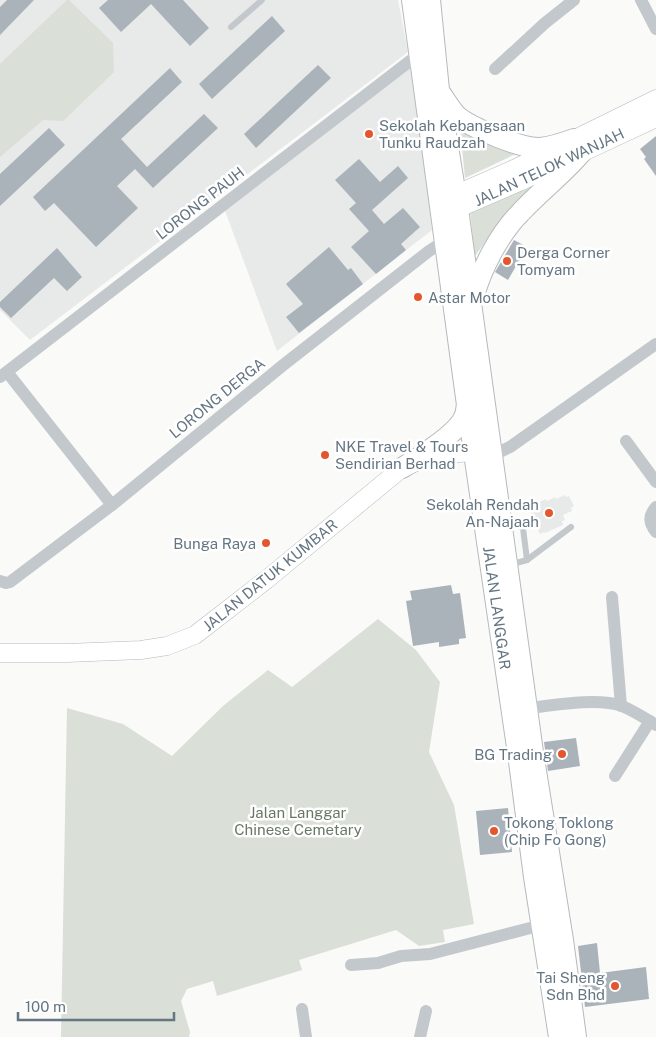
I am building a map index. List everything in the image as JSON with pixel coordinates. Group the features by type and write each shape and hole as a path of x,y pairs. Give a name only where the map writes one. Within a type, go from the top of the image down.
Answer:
{"main road":[{"name":"JALAN LANGGAR","path":"412,0 419,54 471,307 486,452 520,709 542,925 559,1037"},
{"name":"JALAN LANGGAR","path":"430,0 449,205 446,240 467,406 486,452 503,527 518,563 520,709 576,1037"},
{"path":"439,90 451,109 458,116 478,128 504,139 538,148 578,146 567,170 521,212 508,227 483,269 471,307"},
{"name":"JALAN TELOK WANJAH","path":"578,146 656,99"},
{"name":"JALAN TELOK WANJAH","path":"449,205 578,146 656,118"},
{"path":"402,468 420,457 454,430 464,417 467,406"},
{"name":"JALAN DATUK KUMBAR","path":"0,653 141,650 167,646 195,635 266,580 402,468 435,455 486,452"}],"street":[{"path":"495,70 545,23 574,0"},
{"path":"641,0 656,29"},
{"name":"LORONG PAUH","path":"4,374 419,54"},
{"name":"LORONG DERGA","path":"5,581 112,505 282,366 429,251 446,240"},
{"path":"486,452 510,447 656,344"},
{"path":"4,374 112,505"},
{"path":"626,441 656,482"},
{"path":"656,507 650,517 650,523 656,532"},
{"path":"612,597 621,706"},
{"path":"520,709 606,702 621,706 653,723 615,776"},
{"path":"351,965 378,963 401,956 430,954 542,925"},
{"path":"302,1009 306,1037"},
{"path":"420,1037 426,1011"}],"lane":[{"path":"231,26 262,0"},
{"path":"518,563 571,527"}],"shaded area":[{"path":"0,0 398,0 408,52 30,340 0,310"},
{"name":"Sekolah Kebangsaan Tunku Raudzah","path":"412,61 432,230 277,351 224,208"},
{"name":"Sekolah Rendah An-Najaah","path":"565,495 566,497 569,496 574,506 571,508 572,511 563,515 565,520 562,521 563,525 540,534 536,525 529,528 526,519 532,516 528,507 546,499 547,501"}],"green space":[{"path":"67,0 113,43 114,72 63,121 43,120 0,157 0,64"},
{"path":"460,126 524,150 465,178"},
{"path":"550,171 510,208 475,256 470,211"},
{"name":"Jalan Langgar Chinese Cemetary","path":"378,619 416,650 440,682 429,752 454,805 474,924 443,930 445,942 419,946 396,930 299,960 302,970 217,996 213,981 187,989 181,1001 190,1032 189,1037 61,1037 67,708 123,724 172,756 223,706 268,670 292,687"}],"building":[{"path":"7,0 34,0 0,35 0,7"},
{"path":"108,0 183,0 209,28 190,46 151,4 121,32 99,8"},
{"path":"272,16 285,31 212,99 199,84"},
{"path":"318,65 331,78 256,148 244,134"},
{"path":"170,68 182,82 121,139 147,167 204,114 218,128 153,188 135,169 117,186 138,208 96,247 54,203 45,211 33,197"},
{"path":"49,128 65,145 0,206 0,174"},
{"path":"656,136 656,176 644,159 646,157 640,149"},
{"path":"359,159 380,182 398,166 408,178 372,210 384,224 403,208 420,227 401,244 406,250 376,274 351,247 369,231 349,209 356,203 335,180"},
{"path":"514,240 527,247 508,280 495,272"},
{"path":"329,247 348,270 351,268 363,284 299,333 286,317 303,304 286,284"},
{"path":"57,248 82,277 67,291 54,278 11,318 0,307 0,302"},
{"path":"451,585 453,594 460,593 466,638 459,639 459,644 439,647 439,642 413,646 406,601 412,600 410,591"},
{"name":"BG Trading","path":"576,738 580,766 548,771 544,742"},
{"name":"Tokong Toklong (Chip Fo Gong)","path":"508,808 512,852 480,855 476,811"},
{"name":"Tai Sheng Sdn Bhd","path":"597,943 600,973 646,967 649,999 585,1007 578,946"}],"place":[{"name":"Sekolah Kebangsaan Tunku Raudzah","path":"369,134"},
{"name":"Derga Corner Tomyam","path":"507,261"},
{"name":"Astar Motor","path":"418,297"},
{"name":"NKE Travel & Tours Sendirian Berhad","path":"325,455"},
{"name":"Sekolah Rendah An-Najaah","path":"549,513"},
{"name":"Bunga Raya","path":"266,543"},
{"name":"BG Trading","path":"562,754"},
{"name":"Tokong Toklong (Chip Fo Gong)","path":"494,831"},
{"name":"Tai Sheng Sdn Bhd","path":"615,986"}]}
